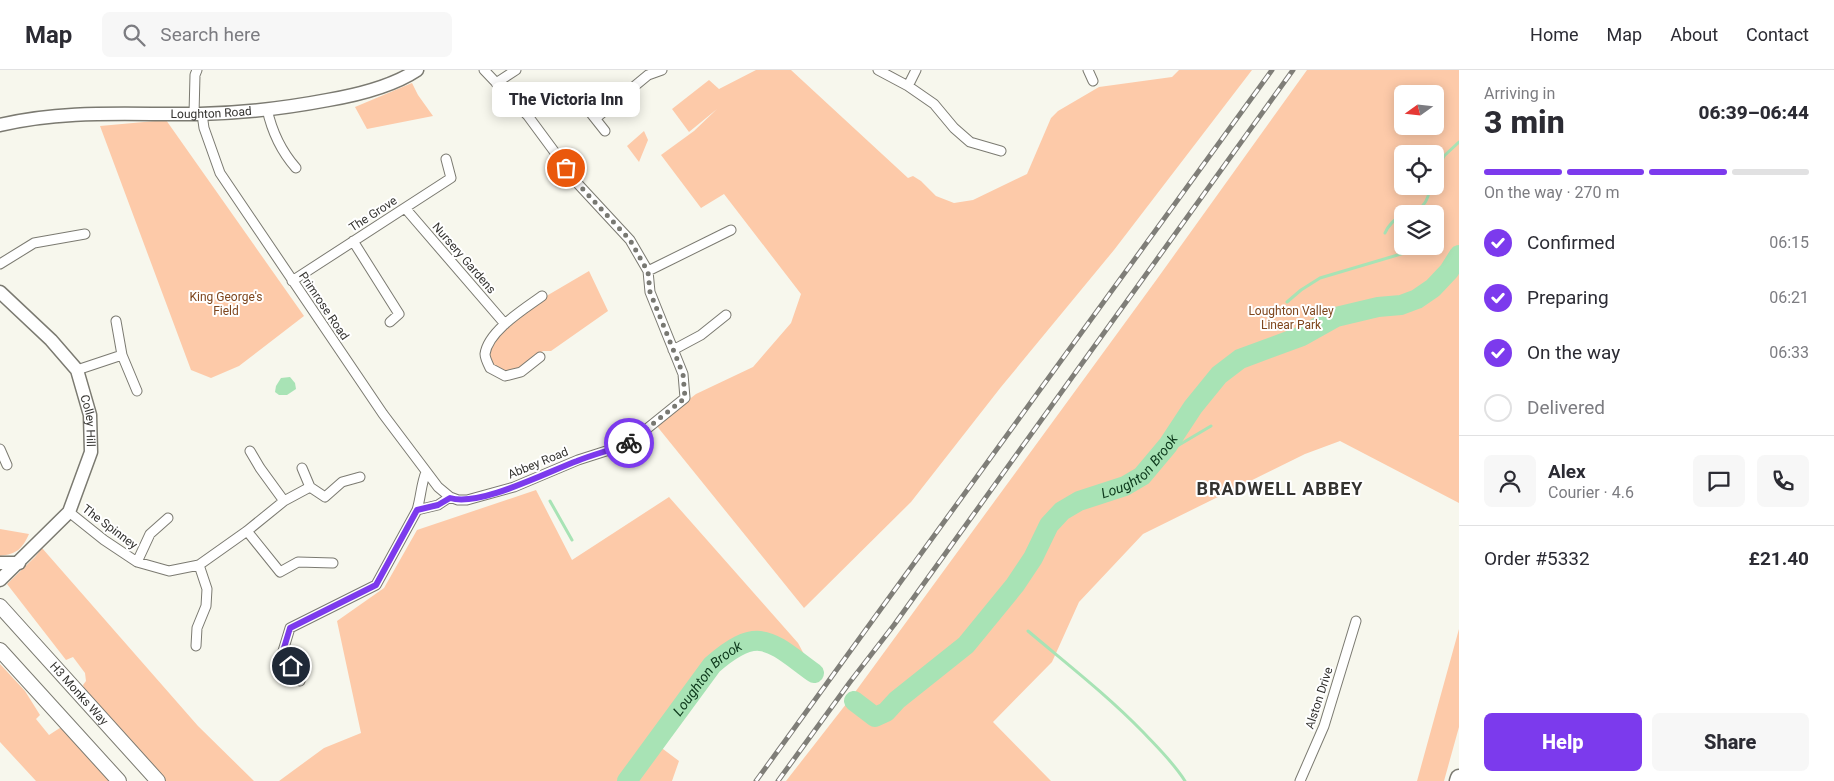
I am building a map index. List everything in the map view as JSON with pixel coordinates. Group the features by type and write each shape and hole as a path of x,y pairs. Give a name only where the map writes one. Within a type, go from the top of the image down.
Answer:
{"main road":[{"name":"H3 Monks Way","path":"0,606 158,781"},
{"path":"0,650 119,781"}],"street":[{"name":"Primrose Road","path":"198,70 195,75 198,114 220,173 383,414 426,472 450,498"},
{"name":"Loughton Road","path":"0,125 70,114 198,114 267,109 349,96 406,77 417,70"},
{"path":"484,70 528,116 579,185 630,240 648,272 650,292 673,350 701,335 726,316"},
{"path":"496,83 516,70"},
{"path":"596,118 648,75 662,70"},
{"path":"878,70 908,86 934,104 954,128 970,142 1001,151"},
{"path":"908,86 916,70"},
{"path":"1088,70 1094,81"},
{"path":"586,108 606,131"},
{"path":"267,109 272,129 285,156 296,168"},
{"name":"The Grove","path":"292,281 451,178 446,159"},
{"name":"Nursery Gardens","path":"405,208 505,324"},
{"path":"648,272 731,230"},
{"path":"0,264 34,243 85,234"},
{"path":"353,241 399,314 390,322"},
{"name":"Colley Hill","path":"0,292 50,340 77,370 90,415 91,452 69,512 0,580"},
{"path":"540,357 521,372 505,376 490,368 485,355 490,339 505,324 542,296"},
{"path":"116,321 122,355 137,392"},
{"name":"Abbey Road","path":"417,510 438,505 450,498 468,500 514,487 578,460 628,444 685,398 683,374 673,350"},
{"path":"77,370 122,355"},
{"path":"0,449 7,465"},
{"path":"250,451 284,501"},
{"path":"302,468 310,487 324,497 342,482 360,477"},
{"path":"300,681 283,651 290,628 376,585 417,510 421,497 422,482 426,472"},
{"name":"The Spinney","path":"69,512 104,540 136,562 169,571 200,565 284,501 310,487"},
{"name":"The Spinney","path":"136,562 150,534 168,518"},
{"path":"247,531 280,572 298,562 333,563"},
{"path":"0,563 19,563"},
{"path":"196,646 197,628 206,606 208,589 200,565"},
{"name":"Alston Drive","path":"1300,781 1324,726 1356,621"}],"green space":[{"path":"756,70 791,70 908,178 913,176 936,196 954,203 973,200 1027,174 1051,118 1058,111 1099,87 1172,77 1179,70 1252,70 1114,250 1001,387 911,502 804,608 656,425 696,394 753,367 791,323 801,294 724,194 701,208 661,155 694,131 717,109 689,132 672,109 709,80 719,89"},
{"name":"Loughton Valley Linear Park","path":"1307,70 1459,70 1459,503 1340,441 1305,454 1143,534 1079,602 1052,662 993,722 1051,781 786,781 850,699"},
{"path":"412,83 433,116 367,129 355,107"},
{"name":"King George's Field","path":"166,120 304,316 239,366 211,378 191,370 100,126"},
{"path":"644,131 648,140 639,162 627,146"},
{"path":"589,271 608,311 551,351 543,351 521,368 506,373 493,367 488,355 493,340 543,298"},
{"path":"536,490 572,560 669,497 798,643 814,673 784,651 765,641 749,641 733,648 717,661 687,695 655,743 679,761 672,781 279,781 324,748 361,733 337,621 384,588 417,530"},
{"path":"0,529 29,534 18,550 11,554 0,556"},
{"path":"42,548 198,726 254,781 158,781 90,706 83,685 86,681 85,673 73,657 66,660 7,584"},
{"path":"1459,629 1459,727 1444,781 1417,781"},
{"path":"0,664 25,691 40,715 36,719 49,735 66,724 119,781 36,781 0,742"}],"shaded area":[{"path":"290,377 295,383 296,389 287,395 279,395 275,392 281,378"}],"waterway":[{"path":"1444,156 1459,142"},
{"path":"1423,205 1428,195"},
{"path":"1385,233 1394,221"},
{"path":"1287,302 1320,278 1398,255"},
{"name":"Loughton Brook","path":"854,701 875,717 886,712 897,700 966,645 1015,585 1033,558 1049,525 1062,511 1079,501 1125,486 1142,476 1168,445 1193,407 1219,375 1240,359 1302,336 1336,317 1378,307 1401,305 1417,299 1433,288 1449,271 1459,255"},
{"path":"1157,458 1211,426"},
{"path":"550,501 572,540"},
{"path":"1028,631 1129,718 1165,755 1185,781"},
{"name":"Loughton Brook","path":"627,781 712,665 728,652 742,644 753,641 764,642 786,652 814,673"}],"railway":[{"path":"756,781 1272,70"},
{"path":"778,781 894,625 1293,70"}],"way so far":[{"path":"566,168 579,185 630,240 648,272 650,292 683,374 685,398 629,443"}],"place":[{"name":"The Victoria Inn","path":"566,168"}],"district":[{"name":"BRADWELL ABBEY","path":"1280,488"}],"route":[{"path":"291,666 283,651 290,628 376,585 417,510 438,505 450,498 468,500 514,487 578,460 629,443"}]}
